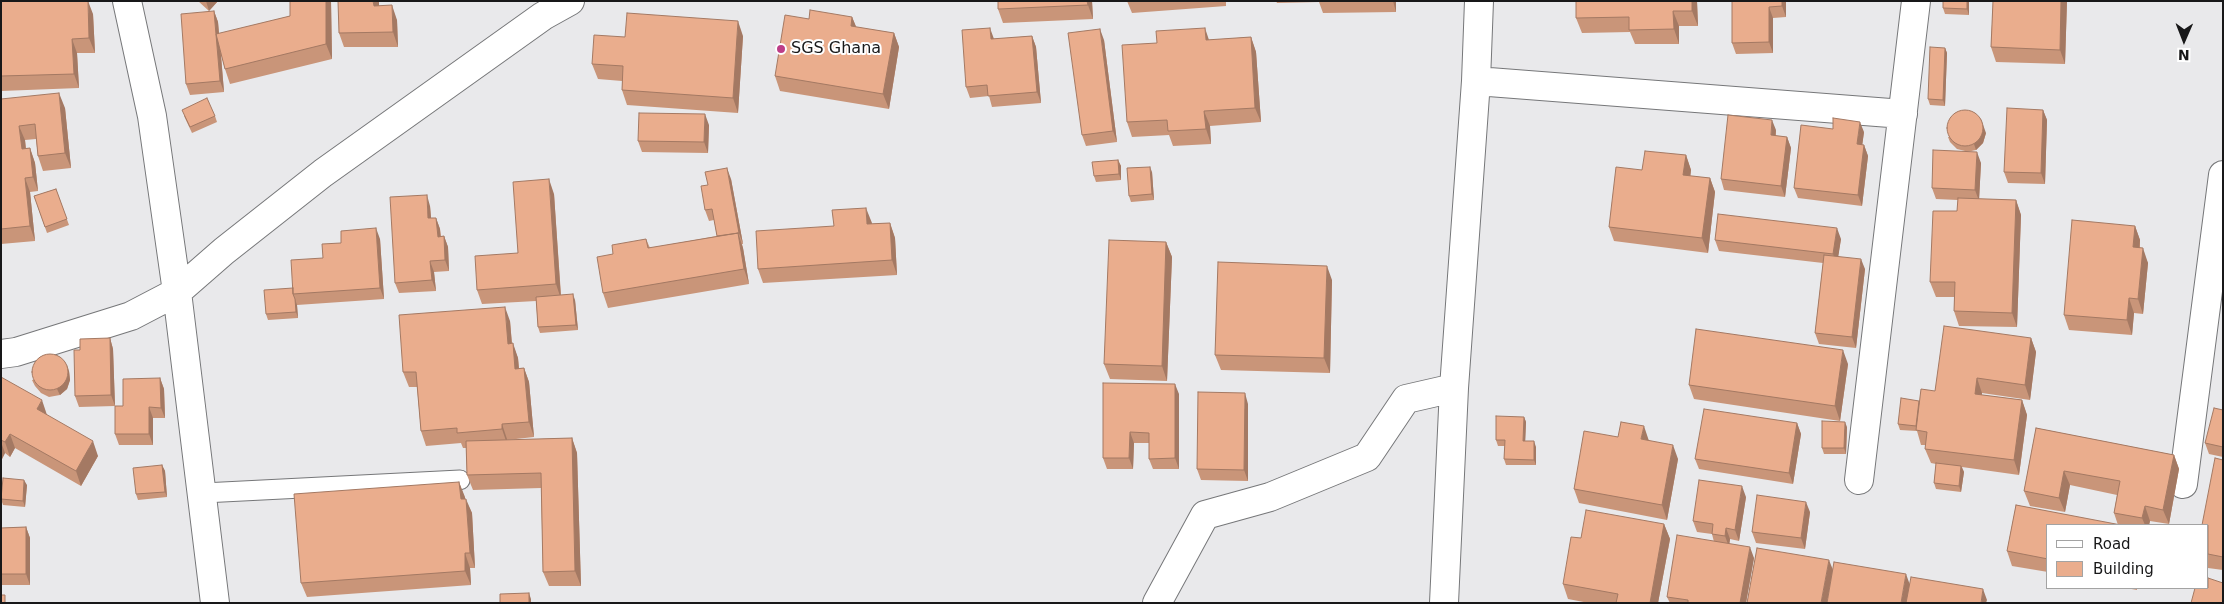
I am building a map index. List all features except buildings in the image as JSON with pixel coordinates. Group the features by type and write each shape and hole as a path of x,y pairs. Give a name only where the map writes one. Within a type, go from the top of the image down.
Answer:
{"street":[{"path":"127,1 152,116 177,292 215,603"},
{"path":"1,354 16,352 131,316 177,292 323,173 543,16 570,1"},
{"path":"1444,603 1454,388 1476,81 1479,1"},
{"path":"1859,480 1916,1"},
{"path":"1476,81 1903,114"},
{"path":"2183,484 2223,175"},
{"path":"1157,603 1204,515 1270,497 1367,457 1406,400 1454,388"}],"lane":[{"path":"203,494 460,480"}],"place":[{"name":"SGS Ghana","path":"781,49"}]}
